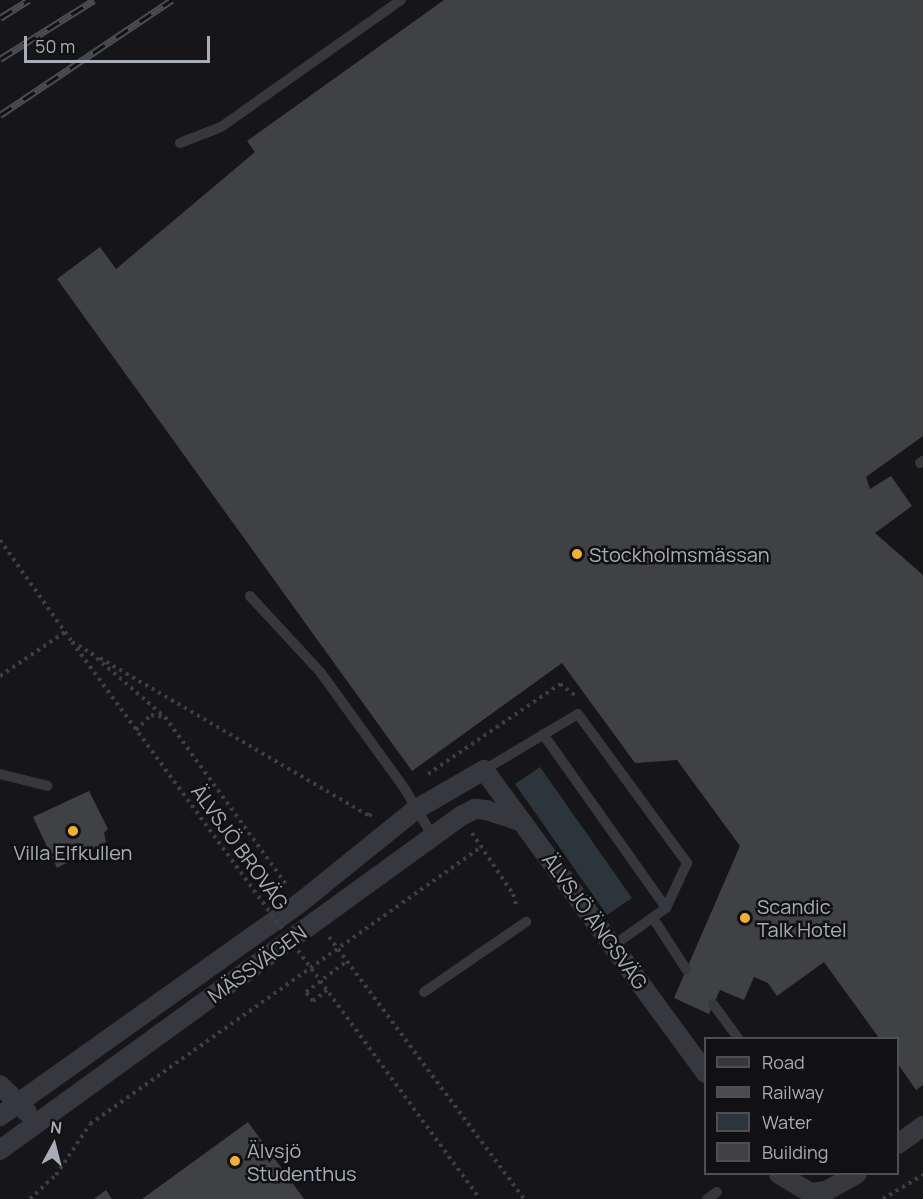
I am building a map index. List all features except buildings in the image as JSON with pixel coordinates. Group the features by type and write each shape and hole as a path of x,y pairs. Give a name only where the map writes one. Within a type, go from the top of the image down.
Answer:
{"street":[{"name":"MÄSSVÄGEN","path":"0,1116 301,902 416,810 443,791 484,770"},
{"name":"ÄLVSJÖ ÄNGSVÄG","path":"484,770 614,945 704,1072"},
{"name":"MÄSSVÄGEN","path":"0,1150 460,816 475,809 486,810 522,822"},
{"path":"0,1085 38,1123"},
{"path":"899,1143 923,1126"},
{"path":"781,1175 795,1193 811,1193 844,1177"}],"lane":[{"path":"180,143 221,127 402,0"},
{"path":"250,596 321,673 405,789 433,837"},
{"path":"484,770 578,714 687,863 666,908 614,945"},
{"path":"543,734 666,908"},
{"path":"0,774 48,786"},
{"path":"653,918 686,969"},
{"path":"424,992 526,922"},
{"path":"713,1004 737,1037"},
{"path":"707,1199 717,1192"}],"path":[{"name":"ÄLVSJÖ BROVÄG","path":"0,540 136,730 480,1199"},
{"path":"0,676 65,632"},
{"path":"72,642 91,653 165,717 301,902"},
{"path":"136,730 151,715 165,717"},
{"path":"430,773 443,791"},
{"path":"460,816 513,894 517,910 526,922"},
{"path":"30,1199 56,1174 90,1124 481,847"},
{"path":"316,921 524,1199"},
{"path":"327,990 313,1000 306,992 347,961"},
{"path":"883,1199 923,1175"}],"water":[{"path":"540,767 632,898 607,915 515,784"}],"railway":[{"path":"0,18 29,0"},
{"path":"0,59 94,0"},
{"path":"0,115 172,0"}],"place":[{"name":"Stockholmsmässan","path":"577,554"},
{"name":"Villa Elfkullen","path":"73,831"},
{"name":"Scandic Talk Hotel","path":"745,918"},
{"name":"Älvsjö Studenthus","path":"235,1161"}]}
